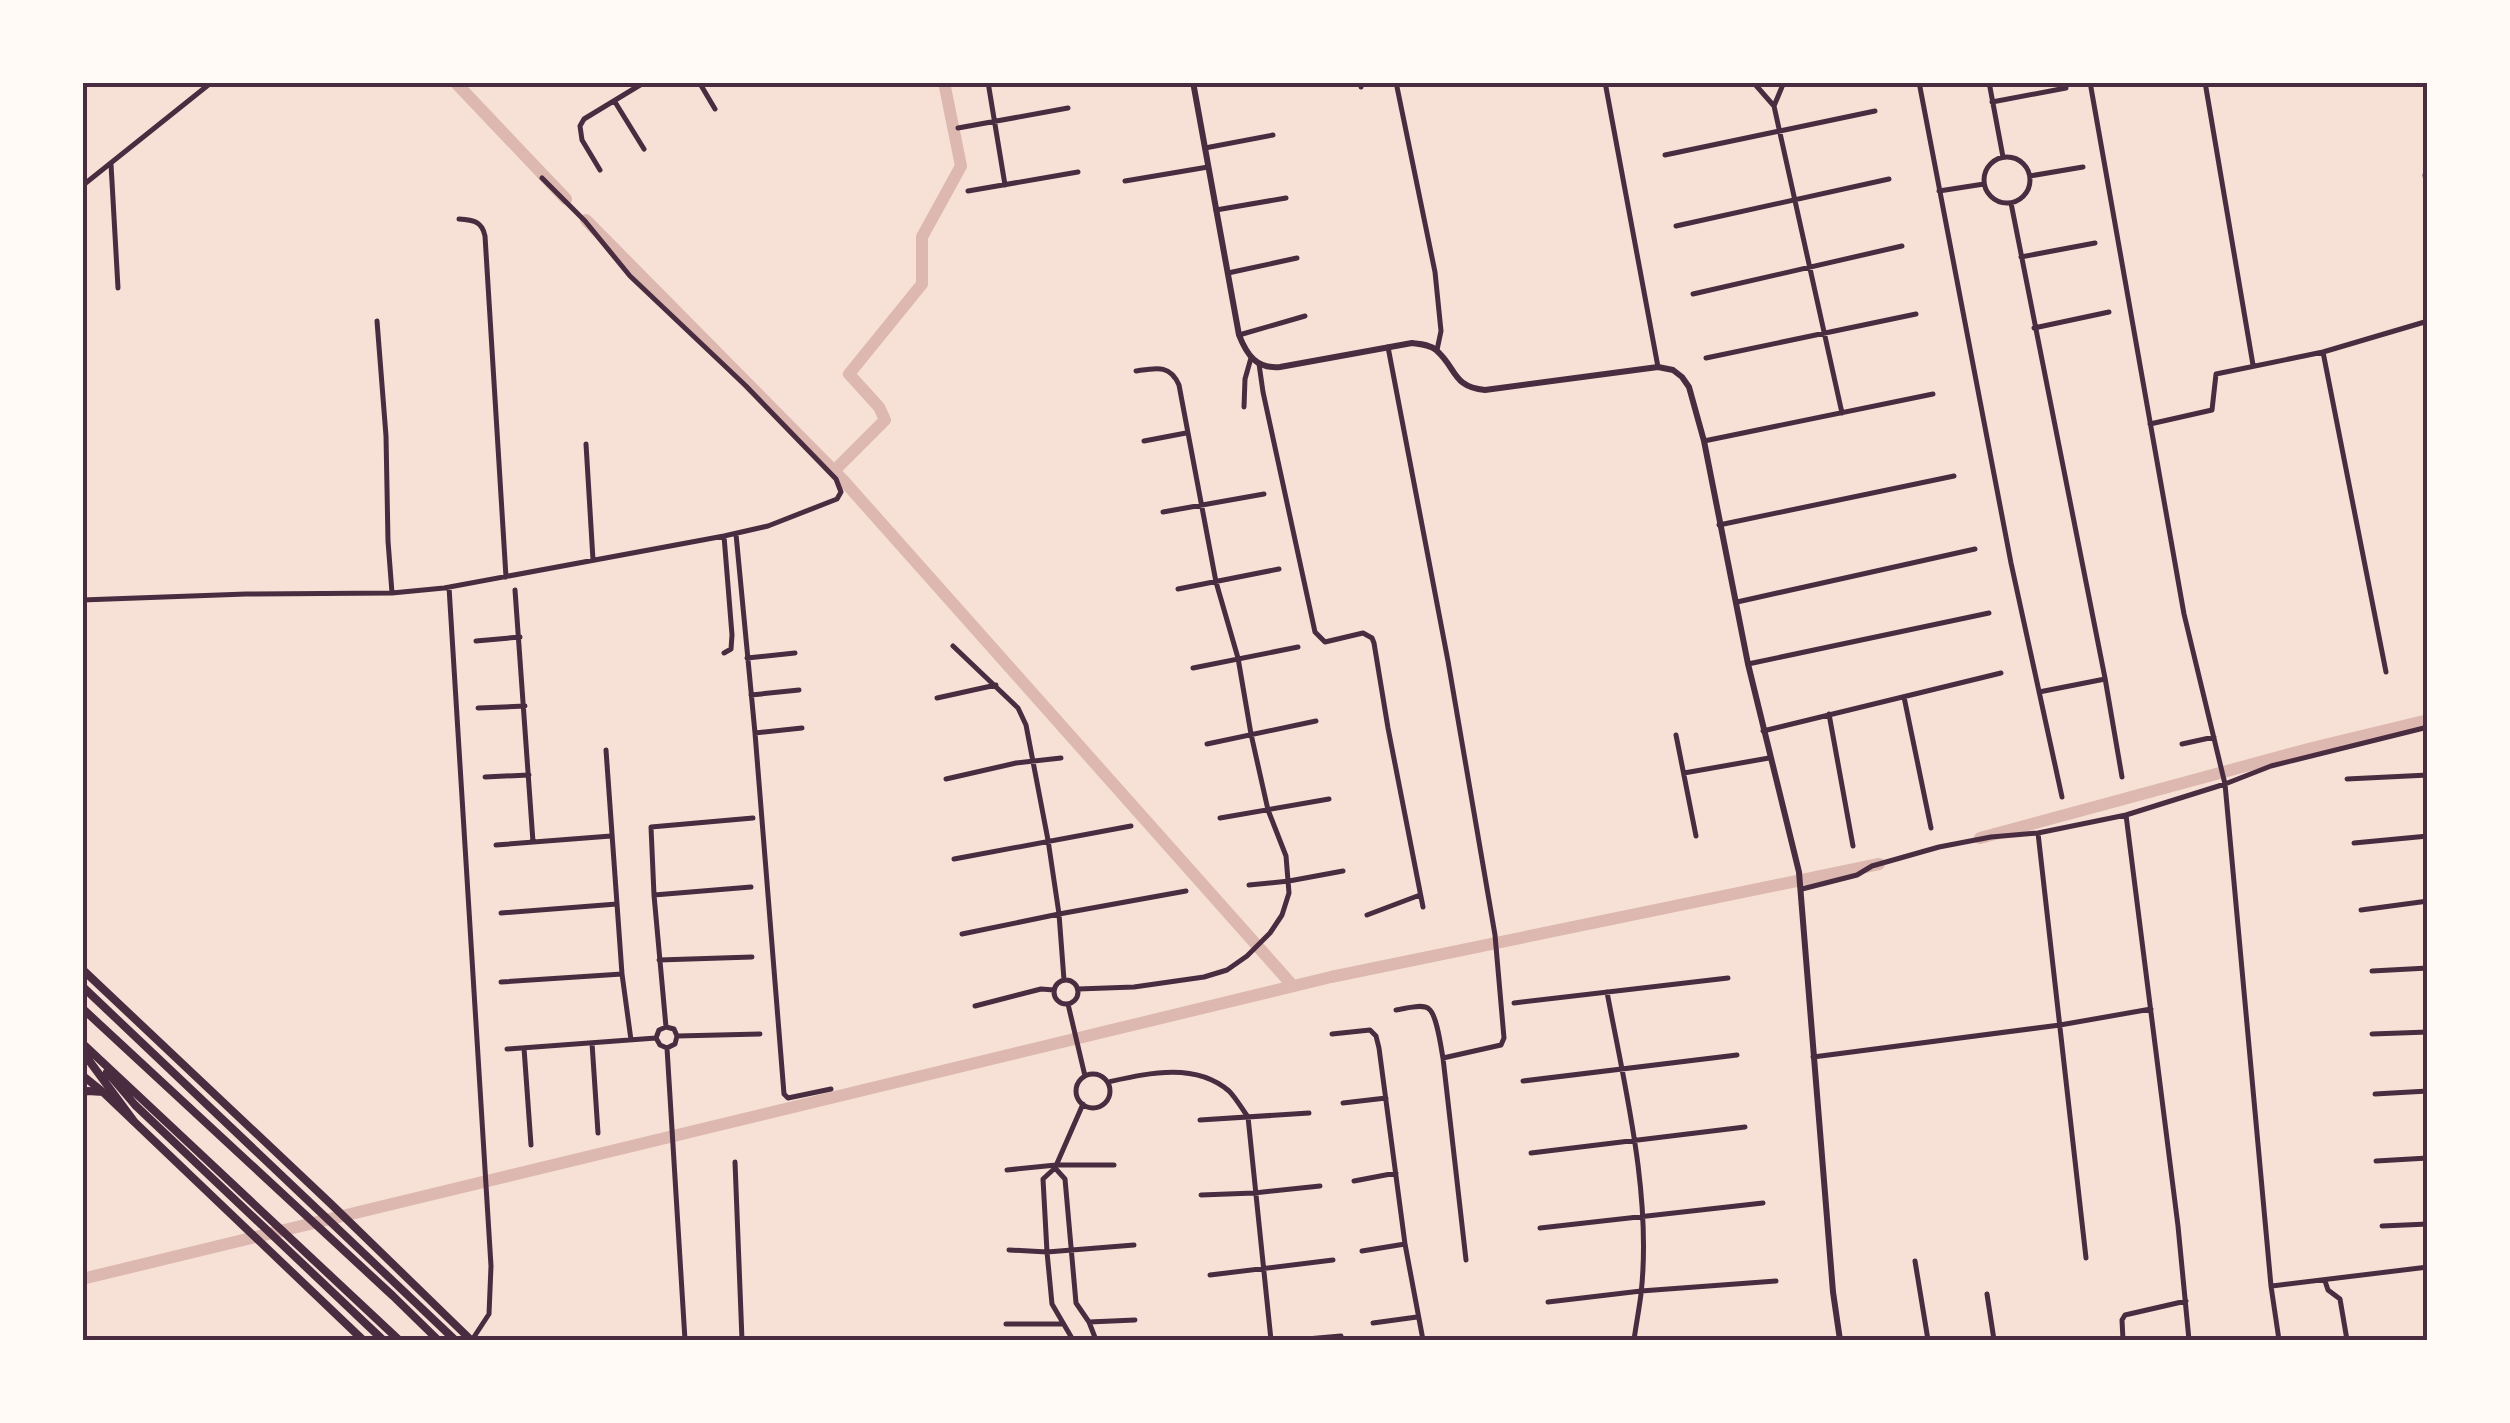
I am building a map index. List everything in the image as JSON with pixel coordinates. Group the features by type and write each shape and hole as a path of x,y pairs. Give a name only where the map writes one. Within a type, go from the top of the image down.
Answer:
{"main road":[{"path":"82,969 472,1340"},
{"path":"82,986 456,1340"},
{"path":"82,1008 438,1340"},
{"path":"82,1043 399,1340"},
{"path":"82,1043 135,1105 383,1340"},
{"path":"82,1051 133,1120"},
{"path":"82,1074 363,1340"},
{"path":"82,1093 103,1092"}],"street":[{"path":"82,186 212,82"},
{"path":"600,170 582,140 580,126 644,82"},
{"path":"699,82 715,109"},
{"path":"988,82 1005,185"},
{"path":"1396,82 1434,272 1442,331 1436,350"},
{"path":"1605,82 1658,366"},
{"path":"1753,82 1774,106 1842,413"},
{"path":"1774,106 1784,82"},
{"path":"1918,82 2010,563 2062,797"},
{"path":"1989,82 2002,157"},
{"path":"2090,82 2184,614 2224,781 2278,1340"},
{"path":"2205,82 2253,365"},
{"path":"1194,83 1239,335 1245,351 1258,364 1268,368 1412,344 1430,346 1466,386 1485,390 1658,366 1672,370 1689,387 1704,441 1769,758 1799,872 1840,1340"},
{"path":"1992,102 2066,88"},
{"path":"615,102 644,149"},
{"path":"958,128 1068,108"},
{"path":"1665,155 1875,111"},
{"path":"1204,148 1272,136"},
{"path":"2002,157 2020,161 2030,176 2026,193 2011,203 1994,199 1984,184 1988,167 2002,157"},
{"path":"111,164 118,288"},
{"path":"1126,181 1208,166"},
{"path":"2030,176 2082,167"},
{"path":"968,191 1078,172"},
{"path":"2425,176 2428,192"},
{"path":"82,600 392,593 449,587 736,534 768,526 840,496 841,487 790,430 630,276 585,221 542,178"},
{"path":"1676,226 1889,179"},
{"path":"1940,191 1984,184"},
{"path":"1216,210 1286,198"},
{"path":"2011,203 2122,777"},
{"path":"460,220 478,222 485,236 506,578"},
{"path":"2021,258 2094,243"},
{"path":"1694,294 1902,246"},
{"path":"1228,273 1297,258"},
{"path":"2034,328 2109,312"},
{"path":"1706,358 1916,314"},
{"path":"1239,335 1305,316"},
{"path":"376,321 386,436 392,593"},
{"path":"2150,424 2212,410 2216,374 2323,352 2428,321"},
{"path":"1388,347 1496,935 1504,1038 1501,1045 1443,1058"},
{"path":"2323,352 2386,672"},
{"path":"1244,407 1251,358"},
{"path":"1258,364 1315,632 1325,642 1363,632 1374,643 1424,907"},
{"path":"1078,989 1134,987 1227,970 1248,956 1270,932 1282,914 1288,892 1286,856 1268,810 1238,658 1216,582 1179,385 1168,369 1136,371"},
{"path":"1704,441 1933,394"},
{"path":"1144,441 1186,434"},
{"path":"586,444 593,560"},
{"path":"1720,525 1954,476"},
{"path":"1163,512 1264,494"},
{"path":"736,534 784,1094 788,1098 831,1089"},
{"path":"724,536 732,634 731,649 724,653"},
{"path":"1737,602 1975,549"},
{"path":"1178,589 1279,570"},
{"path":"449,587 491,1266 489,1314 472,1340"},
{"path":"516,590 533,842"},
{"path":"1748,664 1990,613"},
{"path":"476,641 520,637"},
{"path":"953,646 1018,708 1026,725 1048,840 1064,980"},
{"path":"1193,668 1298,647"},
{"path":"747,658 795,654"},
{"path":"1763,731 2000,674"},
{"path":"2039,692 2105,678"},
{"path":"937,698 996,685"},
{"path":"751,695 800,690"},
{"path":"1904,697 1930,828"},
{"path":"478,708 526,706"},
{"path":"1830,714 1853,846"},
{"path":"1207,744 1316,721"},
{"path":"1801,887 1857,875 1872,866 1939,847 2038,833 2126,814 2271,766 2428,727"},
{"path":"755,733 802,728"},
{"path":"1676,736 1696,836"},
{"path":"2182,744 2215,737"},
{"path":"606,750 622,974 631,1040"},
{"path":"946,779 1016,763 1061,758"},
{"path":"1683,773 1769,758"},
{"path":"486,778 529,775"},
{"path":"2347,780 2428,776"},
{"path":"1220,818 1329,800"},
{"path":"2126,814 2188,1340"},
{"path":"666,1026 650,830 655,824 753,818"},
{"path":"954,859 1130,826"},
{"path":"2038,833 2086,1258"},
{"path":"496,845 611,836"},
{"path":"2354,843 2428,836"},
{"path":"1249,885 1344,871"},
{"path":"654,896 750,888"},
{"path":"962,934 1186,890"},
{"path":"1367,916 1421,895"},
{"path":"2362,910 2428,901"},
{"path":"501,913 617,904"},
{"path":"659,960 752,957"},
{"path":"2372,971 2428,968"},
{"path":"501,982 622,974"},
{"path":"1514,1003 1728,978"},
{"path":"1064,980 1073,982 1078,989 1076,998 1068,1004 1059,1002 1054,994 1064,980"},
{"path":"975,1006 1054,990"},
{"path":"1607,992 1635,1140 1642,1216 1642,1291 1634,1340"},
{"path":"1068,1004 1085,1076 1076,1089 1082,1104 1055,1167 1043,1179 1052,1304 1073,1340"},
{"path":"1396,1010 1425,1006 1436,1026 1466,1260"},
{"path":"1813,1057 2151,1009"},
{"path":"656,1038 667,1048 675,1044 674,1029 666,1026"},
{"path":"656,1038 666,1026"},
{"path":"1332,1034 1363,1029 1376,1036 1405,1244 1423,1340"},
{"path":"2372,1034 2428,1032"},
{"path":"677,1036 760,1034"},
{"path":"507,1050 656,1038"},
{"path":"592,1043 598,1133"},
{"path":"524,1048 531,1145"},
{"path":"667,1048 685,1340"},
{"path":"1523,1081 1736,1056"},
{"path":"1108,1082 1172,1071 1205,1076 1231,1093 1248,1117 1271,1340"},
{"path":"1082,1104 1094,1108 1104,1104 1110,1094 1108,1082 1100,1075 1085,1076"},
{"path":"2375,1094 2428,1091"},
{"path":"1344,1103 1386,1098"},
{"path":"1200,1120 1309,1113"},
{"path":"1531,1152 1744,1127"},
{"path":"2376,1161 2428,1158"},
{"path":"735,1162 742,1340"},
{"path":"1007,1170 1114,1165"},
{"path":"1055,1167 1064,1179 1076,1303 1096,1340"},
{"path":"1354,1181 1396,1173"},
{"path":"1202,1196 1320,1186"},
{"path":"1540,1228 1762,1203"},
{"path":"2382,1226 2428,1224"},
{"path":"1362,1250 1405,1244"},
{"path":"1009,1250 1046,1252 1134,1245"},
{"path":"1210,1274 1333,1260"},
{"path":"1915,1261 1928,1340"},
{"path":"2271,1286 2428,1266"},
{"path":"1548,1302 1776,1281"},
{"path":"2324,1281 2340,1299 2347,1340"},
{"path":"1987,1294 1994,1340"},
{"path":"2124,1340 2125,1314 2186,1301"},
{"path":"1372,1323 1417,1318"},
{"path":"1089,1322 1135,1320"},
{"path":"1006,1324 1062,1324"},
{"path":"1295,1340 1341,1336"}],"waterway":[{"path":"455,82 566,199"},
{"path":"834,471 885,420 879,407 849,374 922,284 922,237 961,166 944,82"},
{"path":"586,220 843,480 1293,986"},
{"path":"1980,838 2428,720"},
{"path":"82,1279 1331,977 1879,864"}]}
